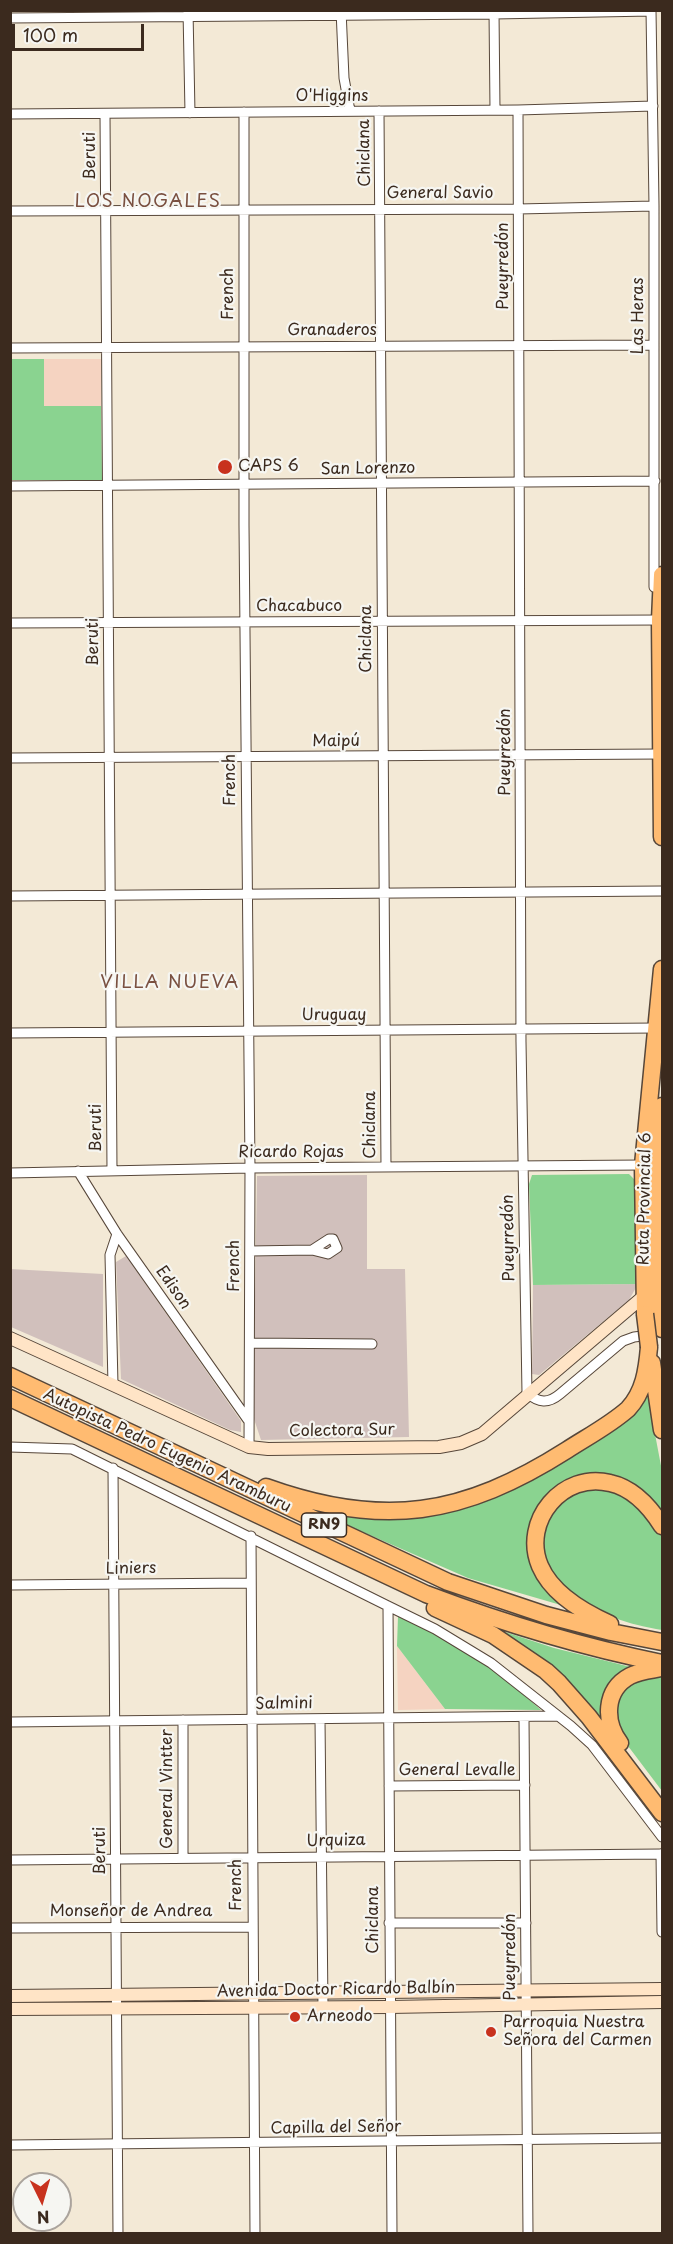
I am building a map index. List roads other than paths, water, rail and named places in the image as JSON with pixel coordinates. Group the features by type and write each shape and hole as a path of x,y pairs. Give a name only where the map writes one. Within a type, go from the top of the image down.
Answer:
{"highway":[{"path":"663,575 657,620 662,649 663,837"},
{"name":"Ruta Provincial 6","path":"663,969 657,1028 654,1166 658,1315 649,1354 663,1430"},
{"name":"Ruta Provincial 6","path":"658,1315 644,1296 654,1166 663,1106"},
{"path":"156,1446 310,1502 375,1512 398,1513 437,1508 459,1503 507,1485 550,1461 623,1414 633,1405 640,1392 649,1354"},
{"name":"Autopista Pedro Eugenio Aramburu","path":"10,1376 448,1582 537,1612 656,1641"},
{"name":"Autopista Pedro Eugenio Aramburu","path":"10,1398 426,1594 572,1642 663,1663"},
{"path":"656,1641 594,1617 556,1589 539,1564 536,1532 547,1506 561,1492 578,1484 599,1481 610,1482 629,1491 648,1507 663,1526"},
{"path":"392,1579 430,1606 494,1635 546,1671 572,1696 663,1813"},
{"path":"663,1668 631,1675 623,1681 611,1696 609,1721 617,1740 663,1799"}],"main road":[{"name":"Colectora Sur","path":"10,1338 249,1447 268,1449 439,1447 461,1443 482,1434 527,1393 644,1296"},
{"name":"Avenida Doctor Ricardo Balbín","path":"10,2009 253,1994 663,1989"},
{"name":"Avenida Doctor Ricardo Balbín","path":"10,1996 253,2008 663,2002"}],"street":[{"path":"10,18 188,13 651,11"},
{"name":"Las Heras","path":"651,11 657,620"},
{"path":"494,12 495,110"},
{"path":"188,13 190,113"},
{"name":"Chiclana","path":"341,13 344,78 351,111"},
{"name":"O'Higgins","path":"10,114 518,110 653,106"},
{"name":"Pueyrredón","path":"518,110 521,1029 527,1393"},
{"name":"Chiclana","path":"379,111 386,1167"},
{"name":"French","path":"244,112 244,485 250,1168 249,1447"},
{"name":"Beruti","path":"105,114 112,1170"},
{"name":"General Savio","path":"10,211 518,209 654,206"},
{"name":"Granaderos","path":"10,348 654,345"},
{"name":"San Lorenzo","path":"10,486 655,481"},
{"name":"Chacabuco","path":"10,623 657,620"},
{"name":"Maipú","path":"10,758 662,754"},
{"path":"10,896 663,891"},
{"name":"Uruguay","path":"10,1034 657,1028"},
{"name":"Ricardo Rojas","path":"10,1173 250,1168 654,1166"},
{"name":"Edison","path":"78,1171 117,1234 248,1420"},
{"path":"113,1385 110,1255 117,1234"},
{"path":"250,1251 312,1250"},
{"path":"527,1393 537,1400 550,1401 623,1341 634,1337 663,1334"},
{"path":"250,1343 372,1344"},
{"path":"10,1447 72,1449 435,1629 491,1663 592,1745 663,1837"},
{"name":"Beruti","path":"113,1468 118,2234"},
{"name":"French","path":"251,1536 255,2234"},
{"name":"Liniers","path":"10,1585 251,1583"},
{"name":"Chiclana","path":"388,1606 392,2234"},
{"name":"Salmini","path":"10,1722 558,1716"},
{"name":"Pueyrredón","path":"524,1717 528,2234"},
{"path":"320,1719 323,2007"},
{"name":"General Vintter","path":"183,1720 183,1858"},
{"name":"General Levalle","path":"389,1786 525,1785"},
{"path":"662,1854 663,1932"},
{"name":"Urquiza","path":"10,1860 662,1854"},
{"path":"390,1923 526,1923"},
{"name":"Monseñor de Andrea","path":"10,1928 253,1927"},
{"name":"Capilla del Señor","path":"10,2145 663,2138"}],"place":[{"name":"CAPS 6","path":"225,467"},
{"name":"Arneodo","path":"295,2017"},
{"name":"Parroquia Nuestra Señora del Carmen","path":"491,2032"}],"district":[{"name":"LOS NOGALES","path":"148,202"},
{"name":"VILLA NUEVA","path":"170,983"}]}
